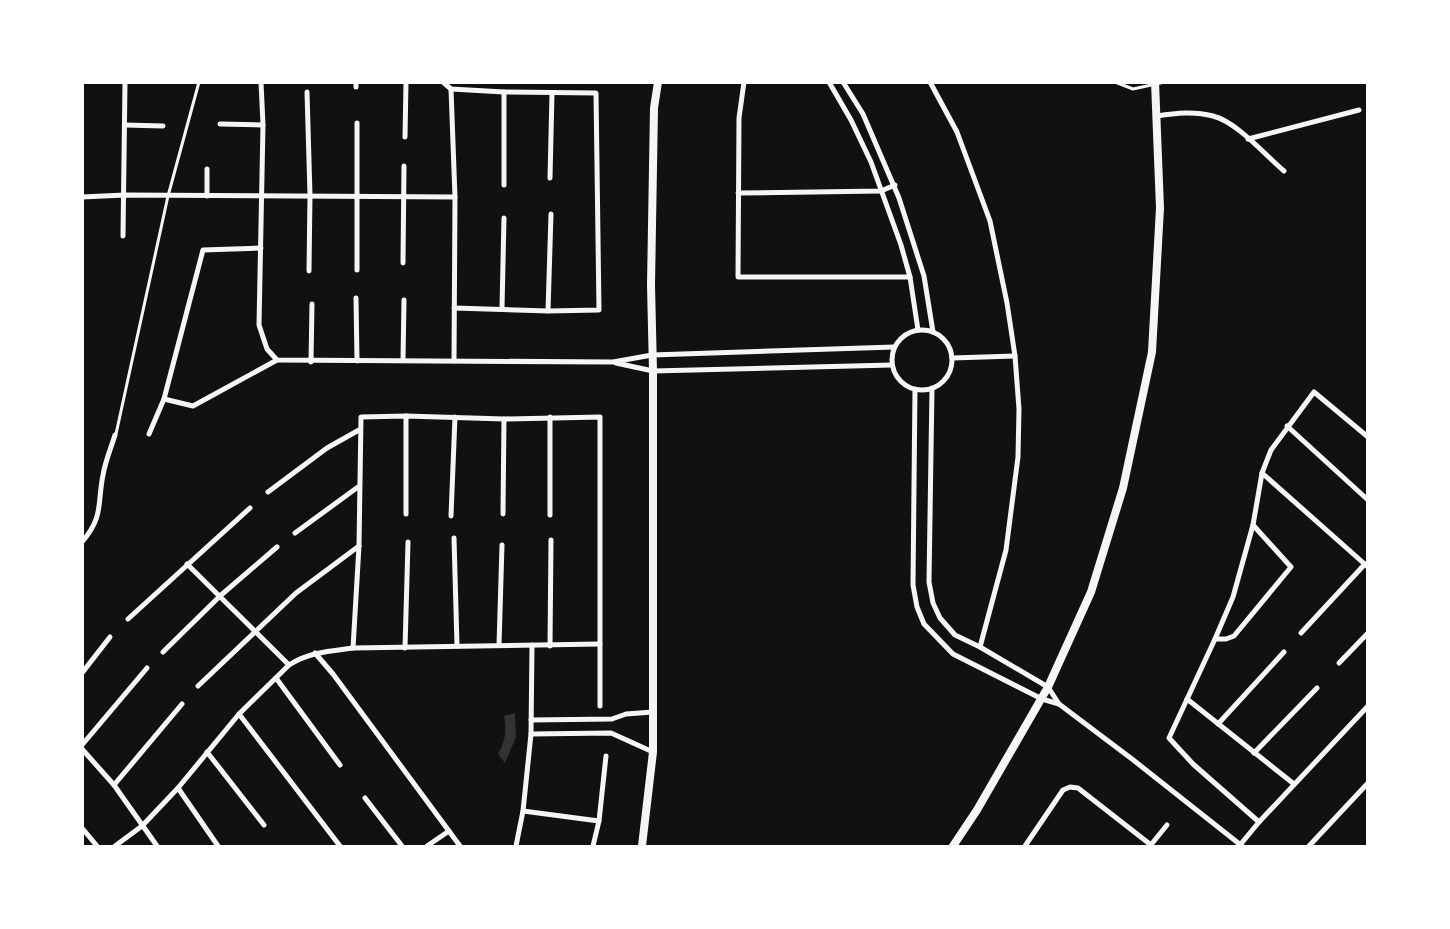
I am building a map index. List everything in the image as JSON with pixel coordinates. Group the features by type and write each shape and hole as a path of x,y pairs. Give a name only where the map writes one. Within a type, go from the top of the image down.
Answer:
{"main road":[{"path":"642,846 653,752 651,285 653,120 658,82"},
{"path":"953,846 1048,687 1091,592 1132,453 1152,352 1160,208 1157,116 1159,83"}],"street":[{"path":"123,236 125,82"},
{"path":"261,82 263,125 259,326 267,349 277,360"},
{"path":"405,137 406,82"},
{"path":"443,82 451,89 596,93 599,310 454,308"},
{"path":"744,82 739,118 738,277 909,278"},
{"path":"829,82 851,120 871,162 901,245 918,330"},
{"path":"843,82 862,114 894,185 924,276 933,332"},
{"path":"930,82 957,132 990,221 1015,356 1019,409 1018,457 1006,550 980,647"},
{"path":"451,89 455,197 454,361"},
{"path":"307,92 310,195 309,271"},
{"path":"504,92 504,185"},
{"path":"550,178 552,93"},
{"path":"1248,139 1359,110"},
{"path":"1157,116 1183,112 1215,116 1238,130 1284,171"},
{"path":"357,123 357,270"},
{"path":"220,124 263,125"},
{"path":"125,125 163,126"},
{"path":"403,263 404,166"},
{"path":"207,169 207,196"},
{"path":"738,193 881,191 894,185"},
{"path":"82,197 310,195 455,197"},
{"path":"548,311 551,214"},
{"path":"502,308 504,218"},
{"path":"149,434 164,399 202,250 261,248"},
{"path":"356,298 357,362"},
{"path":"403,360 404,300"},
{"path":"311,362 312,304"},
{"path":"918,330 933,332 946,342 952,358 951,368 947,376 932,388 915,389 900,381 892,365 894,347 908,333 918,330"},
{"path":"164,399 193,406 277,360 613,362 652,355 894,347"},
{"path":"952,358 1015,356"},
{"path":"613,362 653,371 892,365"},
{"path":"932,388 929,582 933,603 940,618 954,635 980,647 1048,687 1059,704 1241,846 1259,822 1368,706"},
{"path":"915,389 913,585 917,607 924,624 953,654 1042,699 1059,704"},
{"path":"1259,822 1193,764 1169,738 1233,597 1253,525 1262,473 1271,450 1314,392 1368,437"},
{"path":"405,514 406,416"},
{"path":"353,648 359,546 360,417 504,419 600,417 600,706"},
{"path":"451,516 455,417"},
{"path":"550,417 550,515"},
{"path":"503,514 504,419"},
{"path":"1287,426 1368,500"},
{"path":"268,492 327,448 359,430"},
{"path":"82,542 92,531 100,507 102,476 115,435"},
{"path":"1262,473 1366,565 1301,633"},
{"path":"295,532 358,487"},
{"path":"128,620 250,508"},
{"path":"1215,639 1234,636 1291,567 1253,525"},
{"path":"454,538 457,646"},
{"path":"550,646 551,540"},
{"path":"405,648 408,542"},
{"path":"499,645 502,545"},
{"path":"198,686 296,593 359,546"},
{"path":"163,652 220,596 277,547"},
{"path":"187,564 289,664"},
{"path":"1340,663 1368,633"},
{"path":"82,673 110,637"},
{"path":"115,846 142,826 178,788 239,714 289,664 299,658 315,653 353,648 600,644"},
{"path":"516,846 523,811 531,734 532,645"},
{"path":"1218,724 1284,652"},
{"path":"315,653 460,846"},
{"path":"147,668 82,747 114,785 157,846"},
{"path":"276,678 340,765"},
{"path":"1254,753 1317,688"},
{"path":"1187,699 1294,784"},
{"path":"114,785 182,704"},
{"path":"531,720 612,719 626,714 653,712"},
{"path":"239,714 340,846"},
{"path":"611,733 612,719"},
{"path":"531,734 611,733 653,752"},
{"path":"207,752 264,825"},
{"path":"593,846 599,822 606,756"},
{"path":"1308,846 1368,783"},
{"path":"1025,846 1063,790 1070,787 1078,788 1151,846 1167,825"},
{"path":"178,788 218,846"},
{"path":"365,798 402,846"},
{"path":"523,811 599,822"},
{"path":"82,828 97,846"},
{"path":"427,846 448,831"}],"lane":[{"path":"115,435 168,196 199,82"},
{"path":"1115,82 1133,89 1159,83"}],"shaded area":[{"path":"515,713 516,737 505,763 498,754 505,736 504,716"}]}
